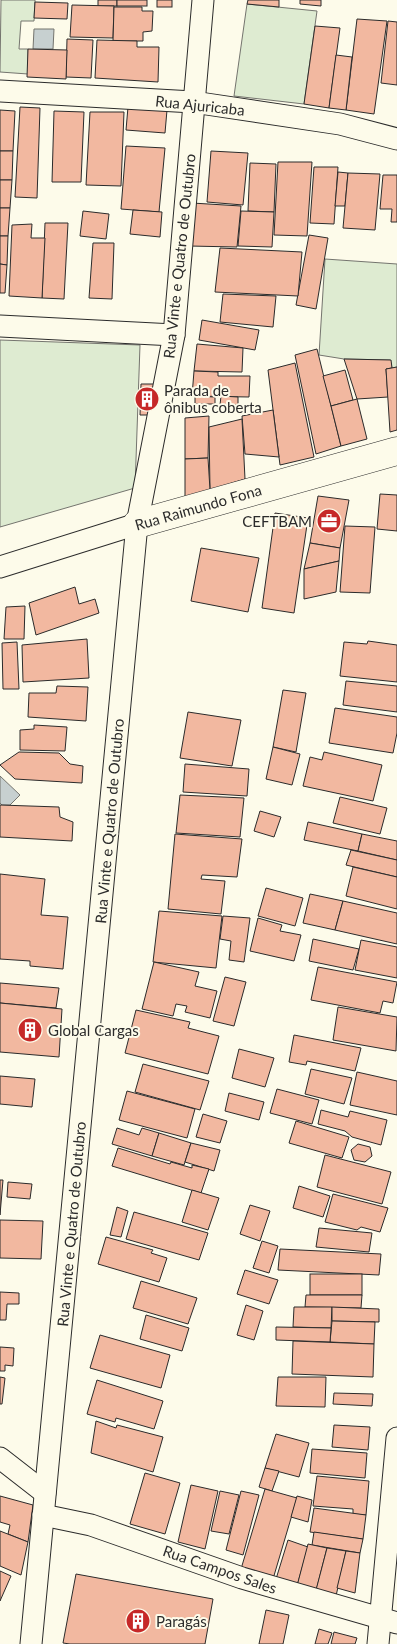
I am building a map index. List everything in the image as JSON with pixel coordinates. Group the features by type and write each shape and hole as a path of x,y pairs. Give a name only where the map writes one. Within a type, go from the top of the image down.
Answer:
{"street":[{"name":"Rua Vinte e Quatro de Outubro","path":"31,1644 137,524 174,335 203,0"},
{"name":"Rua Ajuricaba","path":"0,91 194,102 340,124 397,139"},
{"path":"0,326 174,335"},
{"name":"Rua Raimundo Fona","path":"0,568 137,524 397,451"},
{"path":"378,1644 389,1620 397,1438"},
{"path":"0,1458 45,1493"},
{"name":"Rua Campos Sales","path":"43,1516 91,1525 242,1578 389,1620"}],"green space":[{"path":"1,0 35,0 34,21 21,21 19,49 28,49 28,74 0,72"},
{"path":"247,4 317,11 304,104 234,96"},
{"path":"325,259 397,264 397,367 392,368 390,360 344,359 319,355"},
{"path":"0,340 140,345 135,488 0,527"}],"shaded area":[{"path":"34,29 54,29 53,49 33,49"},
{"path":"0,776 20,795 10,805 2,805 0,803"}],"building":[{"path":"98,0 117,0 117,6 98,6"},
{"path":"117,0 147,0 147,6 117,6"},
{"path":"157,0 172,0 172,7 157,7"},
{"path":"248,0 279,0 279,7 247,4"},
{"path":"300,0 321,0 321,6 300,4"},
{"path":"35,2 68,3 67,19 34,18"},
{"path":"72,5 114,6 113,38 70,37"},
{"path":"114,7 142,7 142,11 153,11 152,31 143,32 143,41 113,41"},
{"path":"357,19 387,21 374,114 346,110"},
{"path":"388,21 397,22 397,85 381,83"},
{"path":"315,26 340,28 329,108 304,104"},
{"path":"67,39 93,40 91,78 66,77"},
{"path":"97,40 137,41 137,47 159,47 158,82 95,78"},
{"path":"28,49 67,50 66,79 27,77"},
{"path":"336,55 352,57 346,110 329,108"},
{"path":"20,107 40,108 37,198 15,197"},
{"path":"128,107 167,110 165,133 126,130"},
{"path":"0,110 15,111 13,151 0,151"},
{"path":"54,111 84,112 81,182 52,182"},
{"path":"90,112 124,112 121,186 86,185"},
{"path":"126,146 165,148 159,212 121,209"},
{"path":"0,151 13,151 12,180 0,180"},
{"path":"211,151 248,153 243,205 207,202"},
{"path":"278,162 312,162 307,236 274,235"},
{"path":"250,163 276,164 274,212 248,211"},
{"path":"314,167 338,167 334,224 310,223"},
{"path":"338,172 348,173 345,206 335,206"},
{"path":"348,173 380,174 375,230 343,228"},
{"path":"383,175 397,175 397,222 391,222 392,209 380,209"},
{"path":"0,180 12,180 10,208 0,208"},
{"path":"192,203 241,206 237,247 189,246"},
{"path":"0,208 10,208 8,236 0,236"},
{"path":"133,210 162,212 160,237 130,234"},
{"path":"83,211 109,214 106,239 80,236"},
{"path":"241,211 274,212 272,247 238,246"},
{"path":"45,223 68,223 64,299 42,298"},
{"path":"32,224 31,238 45,238 42,298 9,296 12,225"},
{"path":"309,235 328,238 316,309 296,305"},
{"path":"0,236 8,236 7,265 0,264"},
{"path":"93,243 114,243 112,299 89,298"},
{"path":"220,248 302,252 298,296 215,292"},
{"path":"0,264 7,265 5,293 0,293"},
{"path":"223,294 276,296 273,327 220,322"},
{"path":"202,320 259,330 255,350 199,340"},
{"path":"197,344 243,348 242,372 194,371"},
{"path":"317,349 341,446 316,454 295,355"},
{"path":"344,359 391,360 392,368 386,369 388,397 357,399"},
{"path":"295,363 314,457 280,465 268,370"},
{"path":"397,367 397,430 390,432 386,369"},
{"path":"345,370 353,400 331,406 323,376"},
{"path":"194,371 218,372 218,376 250,376 249,397 192,396"},
{"name":"Parada de ônibus coberta","path":"141,384 154,384 153,415 140,415"},
{"path":"195,396 215,397 215,404 195,404"},
{"path":"221,396 238,397 238,405 220,405"},
{"path":"357,399 367,439 341,446 331,406"},
{"path":"273,410 279,457 245,454 242,416"},
{"path":"209,416 208,458 185,459 185,418"},
{"path":"242,419 245,479 210,490 209,427"},
{"path":"208,458 210,490 185,498 185,459"},
{"path":"380,494 397,495 397,531 377,529"},
{"name":"CEFTBAM","path":"318,496 349,500 340,548 310,543"},
{"path":"275,513 308,518 294,613 262,608"},
{"path":"345,526 375,527 370,593 340,592"},
{"path":"310,543 340,548 339,561 304,569"},
{"path":"201,548 259,558 248,612 191,601"},
{"path":"339,561 336,592 304,599 304,569"},
{"path":"75,587 79,604 95,599 99,613 36,635 29,603"},
{"path":"25,606 24,639 4,639 6,607"},
{"path":"87,639 89,678 23,682 22,645"},
{"path":"368,641 397,645 397,682 340,676 344,642 367,644"},
{"path":"17,642 19,689 3,689 2,643"},
{"path":"346,681 397,686 397,712 343,705"},
{"path":"57,686 88,687 86,721 28,717 29,693 56,693"},
{"path":"283,690 306,693 296,752 273,747"},
{"path":"335,708 397,717 397,733 393,753 329,743"},
{"path":"188,712 241,720 232,766 180,758"},
{"path":"34,725 67,727 65,751 20,750 20,730 34,729"},
{"path":"273,747 300,754 292,785 266,779"},
{"path":"19,752 59,753 70,764 83,766 82,783 15,779 0,765"},
{"path":"324,752 382,765 373,801 303,786 310,757 322,760"},
{"path":"185,764 249,769 247,796 183,792"},
{"path":"180,795 244,798 240,837 176,833"},
{"path":"340,797 387,808 380,834 333,823"},
{"path":"0,805 59,807 60,817 73,822 72,841 0,837"},
{"path":"260,811 281,817 274,837 254,831"},
{"path":"308,822 362,834 358,851 304,840"},
{"path":"175,834 242,839 237,877 202,875 201,879 225,881 221,914 168,909"},
{"path":"362,834 397,841 397,860 358,851"},
{"path":"351,850 397,860 397,877 346,865"},
{"path":"353,867 397,877 397,909 346,896"},
{"path":"0,874 45,879 41,915 68,917 63,969 30,966 30,961 0,959"},
{"path":"266,888 303,898 295,926 258,916"},
{"path":"310,894 343,901 335,930 303,923"},
{"path":"343,901 397,913 397,944 335,930"},
{"path":"159,911 222,916 216,968 153,962"},
{"path":"223,916 250,918 244,962 229,960 231,941 220,939"},
{"path":"258,918 282,925 280,931 301,935 294,961 250,951"},
{"path":"313,939 359,949 353,970 309,961"},
{"path":"361,940 397,947 397,978 355,970"},
{"path":"154,962 199,972 195,986 217,991 210,1018 185,1012 187,1006 176,1004 173,1016 142,1009"},
{"path":"318,967 397,982 393,1003 383,1001 380,1013 311,1000"},
{"path":"225,977 246,982 234,1026 213,1021"},
{"path":"0,983 59,988 56,1008 0,1003"},
{"name":"Global Cargas","path":"0,1003 62,1009 59,1057 0,1052"},
{"path":"338,1007 397,1017 396,1051 333,1040"},
{"path":"136,1010 190,1022 188,1028 219,1036 208,1074 125,1053"},
{"path":"294,1035 361,1048 355,1071 307,1061 306,1065 289,1062"},
{"path":"239,1049 274,1058 265,1087 232,1078"},
{"path":"143,1064 209,1081 200,1110 135,1092"},
{"path":"311,1069 352,1078 344,1104 305,1094"},
{"path":"357,1072 397,1081 397,1115 350,1105"},
{"path":"0,1076 35,1079 32,1107 0,1104"},
{"path":"277,1089 319,1100 312,1124 270,1113"},
{"path":"127,1091 195,1109 187,1138 119,1120"},
{"path":"229,1093 264,1102 259,1120 225,1111"},
{"path":"321,1110 348,1117 350,1111 387,1120 381,1145 352,1137 345,1131 318,1124"},
{"path":"203,1114 227,1121 220,1143 196,1137"},
{"path":"296,1121 349,1137 342,1158 289,1143"},
{"path":"117,1128 139,1135 142,1128 159,1133 152,1156 112,1144"},
{"path":"159,1133 191,1143 184,1165 152,1156"},
{"path":"191,1143 220,1150 214,1171 185,1162"},
{"path":"358,1144 370,1147 372,1156 365,1162 354,1160 351,1150"},
{"path":"118,1148 170,1164 171,1162 192,1168 192,1165 209,1169 201,1193 112,1166"},
{"path":"325,1155 391,1172 382,1204 317,1187"},
{"path":"0,1180 3,1180 0,1215"},
{"path":"8,1182 32,1184 30,1199 7,1197"},
{"path":"299,1186 330,1196 323,1217 293,1208"},
{"path":"192,1190 219,1198 208,1230 182,1222"},
{"path":"333,1194 388,1208 380,1232 361,1227 357,1230 325,1222"},
{"path":"250,1205 270,1211 260,1241 240,1234"},
{"path":"117,1207 128,1211 121,1237 110,1235"},
{"path":"134,1212 208,1233 199,1260 126,1239"},
{"path":"0,1220 43,1221 41,1259 0,1258"},
{"path":"319,1228 372,1233 369,1252 316,1247"},
{"path":"106,1237 153,1250 151,1253 167,1258 159,1282 98,1264"},
{"path":"262,1241 278,1246 269,1273 253,1268"},
{"path":"280,1249 381,1254 379,1275 278,1270"},
{"path":"245,1270 278,1280 269,1304 237,1294"},
{"path":"310,1274 362,1274 362,1295 310,1295"},
{"path":"141,1281 197,1298 188,1324 133,1308"},
{"path":"0,1292 19,1293 19,1304 7,1304 6,1320 0,1320"},
{"path":"306,1295 362,1295 361,1308 305,1307"},
{"path":"246,1305 263,1311 254,1340 237,1335"},
{"path":"294,1307 332,1307 331,1328 293,1327"},
{"path":"332,1307 379,1309 379,1322 332,1321"},
{"path":"146,1315 189,1328 182,1351 140,1339"},
{"path":"332,1321 375,1322 374,1344 330,1342"},
{"path":"276,1327 331,1328 330,1342 276,1340"},
{"path":"100,1335 170,1355 161,1388 90,1368"},
{"path":"293,1341 374,1344 373,1377 292,1374"},
{"path":"0,1347 14,1348 13,1366 5,1365 5,1371 0,1371"},
{"path":"0,1377 5,1378 2,1404 0,1404"},
{"path":"278,1377 326,1377 325,1407 276,1406"},
{"path":"97,1380 163,1401 154,1429 116,1418 115,1422 87,1414"},
{"path":"334,1393 373,1394 372,1406 333,1404"},
{"path":"96,1421 116,1428 117,1425 163,1437 153,1472 91,1453"},
{"path":"334,1425 370,1427 368,1450 332,1447"},
{"path":"276,1434 309,1443 299,1477 265,1468"},
{"path":"312,1449 367,1453 365,1478 310,1473"},
{"path":"265,1468 279,1471 272,1491 259,1487"},
{"path":"145,1473 180,1483 165,1534 130,1524"},
{"path":"317,1476 369,1481 366,1515 353,1514 353,1509 313,1506"},
{"path":"191,1485 218,1491 205,1549 178,1542"},
{"path":"265,1489 297,1498 273,1579 241,1569"},
{"path":"220,1491 239,1495 229,1534 211,1531"},
{"path":"241,1491 259,1495 243,1555 226,1550"},
{"path":"0,1496 33,1505 28,1542 8,1534 10,1525 0,1522"},
{"path":"297,1496 312,1500 308,1522 291,1517"},
{"path":"314,1508 366,1515 363,1539 310,1532"},
{"path":"0,1531 28,1542 21,1575 0,1566"},
{"path":"314,1532 363,1539 360,1553 312,1545"},
{"path":"288,1540 308,1547 297,1586 276,1579"},
{"path":"308,1544 327,1548 316,1591 297,1586"},
{"path":"327,1548 346,1551 336,1596 316,1590"},
{"path":"346,1551 360,1553 355,1593 337,1588"},
{"path":"0,1571 11,1576 0,1601"},
{"name":"Paragás","path":"76,1574 213,1599 205,1644 63,1643"},
{"path":"266,1610 289,1615 283,1644 259,1644"},
{"path":"319,1629 332,1633 328,1644 315,1644"},
{"path":"334,1632 357,1638 355,1644 331,1644"}],"place":[{"name":"Parada de ônibus coberta","path":"147,399"},
{"name":"CEFTBAM","path":"329,521"},
{"name":"Global Cargas","path":"30,1030"},
{"name":"Paragás","path":"138,1621"}]}
